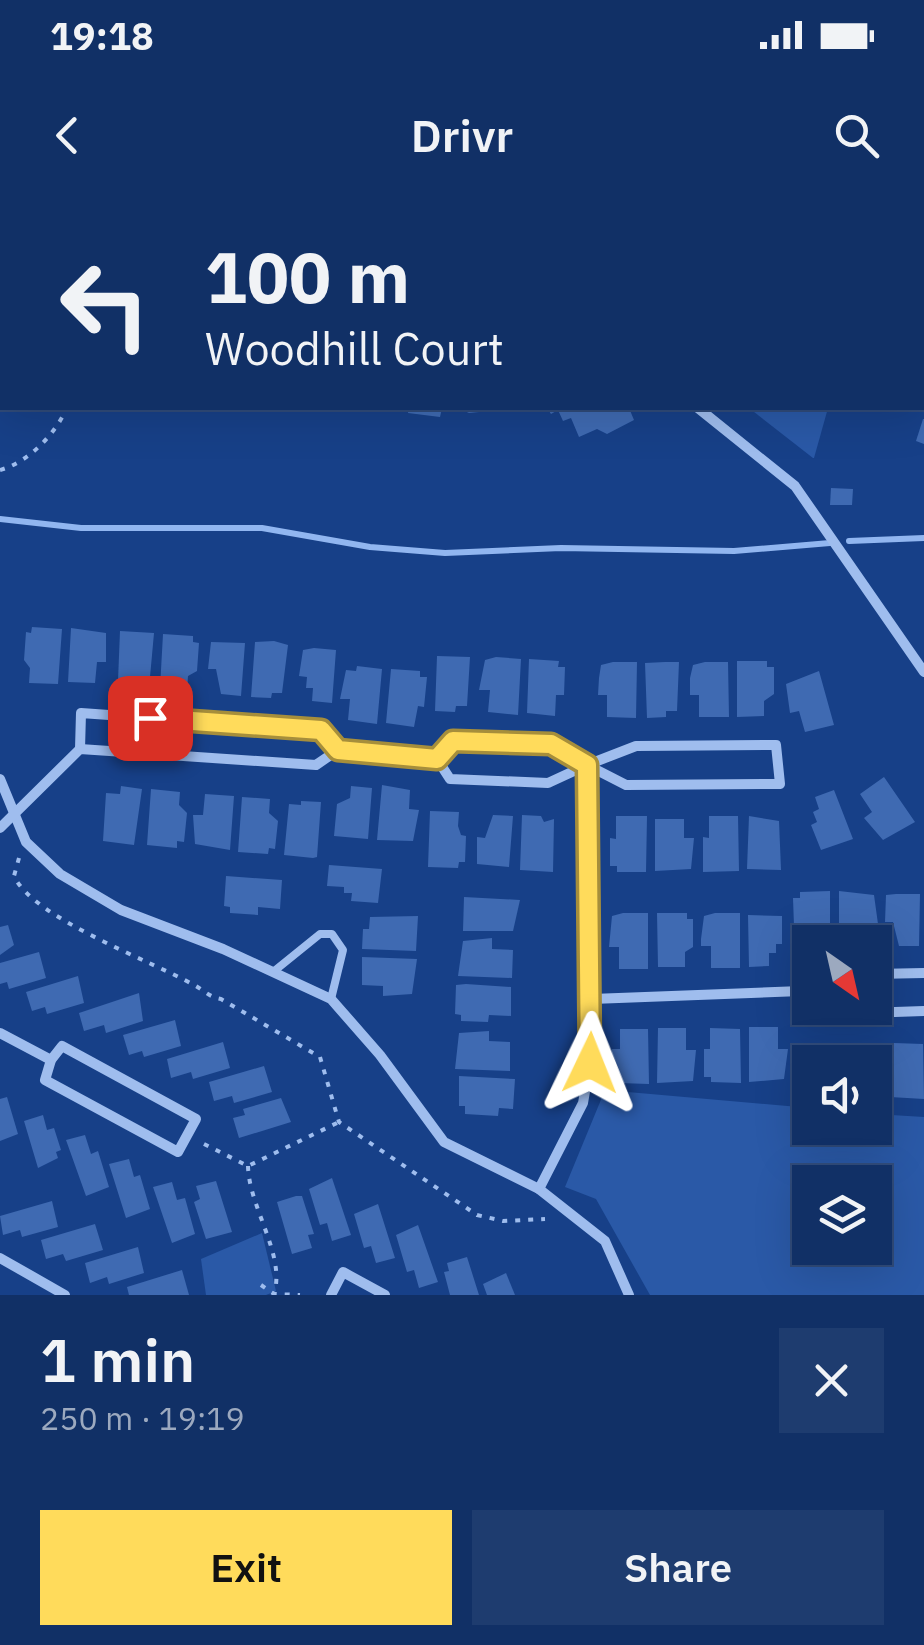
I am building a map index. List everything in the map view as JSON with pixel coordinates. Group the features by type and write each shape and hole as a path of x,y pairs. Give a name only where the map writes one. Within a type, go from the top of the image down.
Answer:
{"street":[{"path":"701,410 796,486 924,672"},
{"path":"0,828 80,749 81,713 321,730 338,750"},
{"path":"437,759 450,779 548,783 587,765 636,746 776,745 780,784 626,784 587,765 551,744 453,741 437,759"},
{"path":"80,749 316,765 338,750 437,759"},
{"path":"539,1189 583,1103 590,1063 587,765"},
{"path":"0,779 26,842 60,874 121,910 331,999 380,1055 444,1142 539,1189 605,1241 628,1295"},
{"path":"892,974 924,973"},
{"path":"592,999 792,991"},
{"path":"892,1013 924,1012"},
{"path":"0,1033 51,1060"},
{"path":"62,1046 196,1118 178,1152 45,1080 51,1060 62,1046"},
{"path":"0,1258 66,1295"},
{"path":"330,1295 342,1272 385,1295"}],"lane":[{"path":"273,972 320,934 332,934 343,950 331,999"}],"path":[{"path":"0,470 44,442 66,410"},
{"path":"19,858 14,876 32,898 114,948 192,983 210,998 221,999 320,1056 339,1122 478,1215 503,1221 545,1219"},
{"path":"248,1166 339,1122"},
{"path":"204,1144 248,1166"},
{"path":"248,1166 248,1187 279,1278 273,1294"},
{"path":"261,1285 273,1294 300,1295"}],"shaded area":[{"path":"752,410 827,410 813,458"},
{"path":"605,1090 792,1106 792,1145 892,1145 892,1115 924,1117 924,1295 650,1295 596,1199 565,1187"},
{"path":"262,1233 276,1291 266,1295 206,1295 201,1259"}],"building":[{"path":"409,410 442,410 440,417 408,413"},
{"path":"558,410 630,410 634,420 607,434 597,429 579,437 571,418 563,421"},
{"path":"924,419 924,444 916,441"},
{"path":"831,488 853,489 852,505 830,505"},
{"path":"32,627 62,629 58,684 29,683 30,668 24,660 26,632 31,633"},
{"path":"71,628 106,633 106,662 97,662 95,683 68,682"},
{"path":"120,631 154,633 149,688 118,681"},
{"path":"163,634 193,636 193,642 199,643 197,671 188,676 187,691 160,688"},
{"path":"211,642 245,643 241,696 221,694 216,669 208,669"},
{"path":"255,642 288,645 282,693 272,693 271,698 251,697"},
{"path":"303,650 336,650 332,703 312,701 313,688 306,688 307,677 299,676"},
{"path":"437,656 470,657 467,706 456,706 455,712 435,711"},
{"path":"521,659 518,715 488,712 490,690 479,690 485,660"},
{"path":"529,659 559,661 558,667 565,667 564,695 556,695 555,716 527,713"},
{"path":"737,661 767,661 767,667 774,667 774,694 764,701 764,716 737,717"},
{"path":"637,662 636,718 607,717 607,695 598,695 599,678 601,665"},
{"path":"679,662 677,711 666,711 666,717 647,718 645,663"},
{"path":"728,662 729,717 699,717 699,695 690,695 690,678 693,665"},
{"path":"357,666 382,669 377,724 348,720 350,699 340,699 346,670 356,671"},
{"path":"391,669 420,671 420,677 427,677 424,707 418,706 414,727 386,723"},
{"path":"819,671 834,725 805,732 799,711 790,713 786,684"},
{"path":"884,777 915,822 883,840 864,818 872,812 860,794"},
{"path":"382,785 410,790 409,809 419,810 413,841 377,840"},
{"path":"121,786 142,789 134,845 103,841 106,793 120,794"},
{"path":"351,786 372,788 368,839 334,836 337,804 350,798"},
{"path":"151,789 180,792 179,805 187,813 184,842 177,841 177,848 147,845"},
{"path":"834,790 853,839 821,850 811,825 817,822 813,812 819,809 815,797"},
{"path":"205,794 234,796 230,850 195,844 193,815 203,815"},
{"path":"242,797 270,799 269,813 278,821 275,849 269,848 268,854 238,852"},
{"path":"301,801 321,802 317,857 313,858 284,855 289,804 301,805"},
{"path":"430,811 459,812 458,826 461,835 466,836 465,862 459,862 458,868 428,867"},
{"path":"493,815 513,816 509,867 477,864 477,837 485,838"},
{"path":"522,815 541,816 544,822 554,819 553,872 520,870"},
{"path":"616,816 647,816 646,872 617,872 617,866 610,866 610,838 616,839"},
{"path":"709,816 738,816 739,871 703,872 703,837 709,838"},
{"path":"749,816 779,821 781,870 747,869"},
{"path":"655,819 684,819 684,838 694,838 691,869 655,871"},
{"path":"329,865 382,869 378,903 351,901 352,893 344,893 344,887 327,886"},
{"path":"226,876 282,880 280,909 258,907 258,915 230,913 230,907 224,906"},
{"path":"830,891 830,925 794,925 793,898 800,898 800,892"},
{"path":"839,891 874,895 878,924 839,925"},
{"path":"920,894 919,946 899,946 893,922 885,922 886,895"},
{"path":"464,897 520,900 513,931 463,931"},
{"path":"648,913 648,969 619,969 619,947 609,947 612,916"},
{"path":"657,913 687,913 687,919 693,919 693,947 685,952 685,967 658,967"},
{"path":"740,913 740,968 711,968 711,946 701,946 704,916"},
{"path":"748,915 782,916 782,944 776,944 776,953 769,953 769,966 749,967"},
{"path":"418,916 416,951 362,949 363,929 369,929 370,917"},
{"path":"8,925 14,945 0,955 0,927"},
{"path":"492,938 492,949 513,950 512,978 458,976 463,941"},
{"path":"39,952 46,978 9,989 7,982 0,984 0,963"},
{"path":"362,957 417,959 412,994 383,996 383,986 362,985"},
{"path":"78,976 84,1003 47,1014 45,1007 32,1011 26,992"},
{"path":"456,985 511,987 511,1016 489,1015 488,1022 461,1021 461,1015 455,1014"},
{"path":"139,993 143,1021 106,1033 104,1025 84,1031 79,1013"},
{"path":"175,1020 181,1046 144,1057 142,1051 129,1055 123,1035"},
{"path":"749,1027 778,1027 778,1049 788,1049 784,1079 749,1082"},
{"path":"658,1028 686,1028 686,1050 696,1050 693,1081 657,1083"},
{"path":"710,1028 740,1029 741,1083 711,1082 711,1077 704,1077 704,1049 710,1049"},
{"path":"620,1029 648,1029 649,1084 619,1083 619,1078 612,1078 612,1049 620,1049"},
{"path":"489,1031 489,1041 510,1042 510,1071 455,1069 459,1033"},
{"path":"223,1042 230,1068 193,1079 191,1072 171,1078 167,1059"},
{"path":"894,1043 923,1044 924,1099 892,1097"},
{"path":"264,1066 272,1092 234,1103 232,1096 214,1101 209,1082"},
{"path":"459,1076 515,1079 513,1109 499,1108 498,1116 465,1114 465,1106 459,1106"},
{"path":"7,1097 18,1134 0,1141 0,1099"},
{"path":"281,1098 291,1122 239,1138 233,1118 245,1115 243,1109"},
{"path":"43,1115 47,1130 54,1128 61,1150 56,1152 58,1158 38,1168 24,1121"},
{"path":"85,1135 91,1154 98,1151 109,1187 86,1196 66,1140"},
{"path":"129,1159 134,1177 140,1175 150,1209 126,1218 109,1164"},
{"path":"332,1178 351,1235 332,1241 327,1223 320,1225 309,1189"},
{"path":"216,1181 232,1232 206,1239 194,1202 200,1199 196,1186"},
{"path":"172,1182 177,1200 185,1198 195,1234 172,1243 153,1187"},
{"path":"302,1196 314,1234 308,1235 312,1248 292,1254 277,1202"},
{"path":"52,1201 58,1227 22,1237 20,1230 3,1235 0,1216"},
{"path":"378,1204 395,1258 376,1263 371,1246 364,1248 354,1214"},
{"path":"95,1224 103,1250 66,1261 63,1254 46,1259 41,1240"},
{"path":"418,1225 438,1282 419,1288 414,1270 407,1272 396,1235"},
{"path":"138,1247 144,1273 109,1284 107,1277 90,1283 85,1263"},
{"path":"467,1257 479,1295 450,1295 444,1272 449,1271 447,1263"},
{"path":"182,1270 189,1295 129,1295 127,1287"},
{"path":"506,1273 515,1295 487,1295 483,1284"}],"waterway":[{"path":"0,519 81,528 262,528 370,547 445,553 561,548 734,551 830,543"},
{"path":"849,541 924,538"}],"route":[{"path":"150,718 321,730 338,750 437,759 453,741 551,744 587,765 590,1063"}]}
